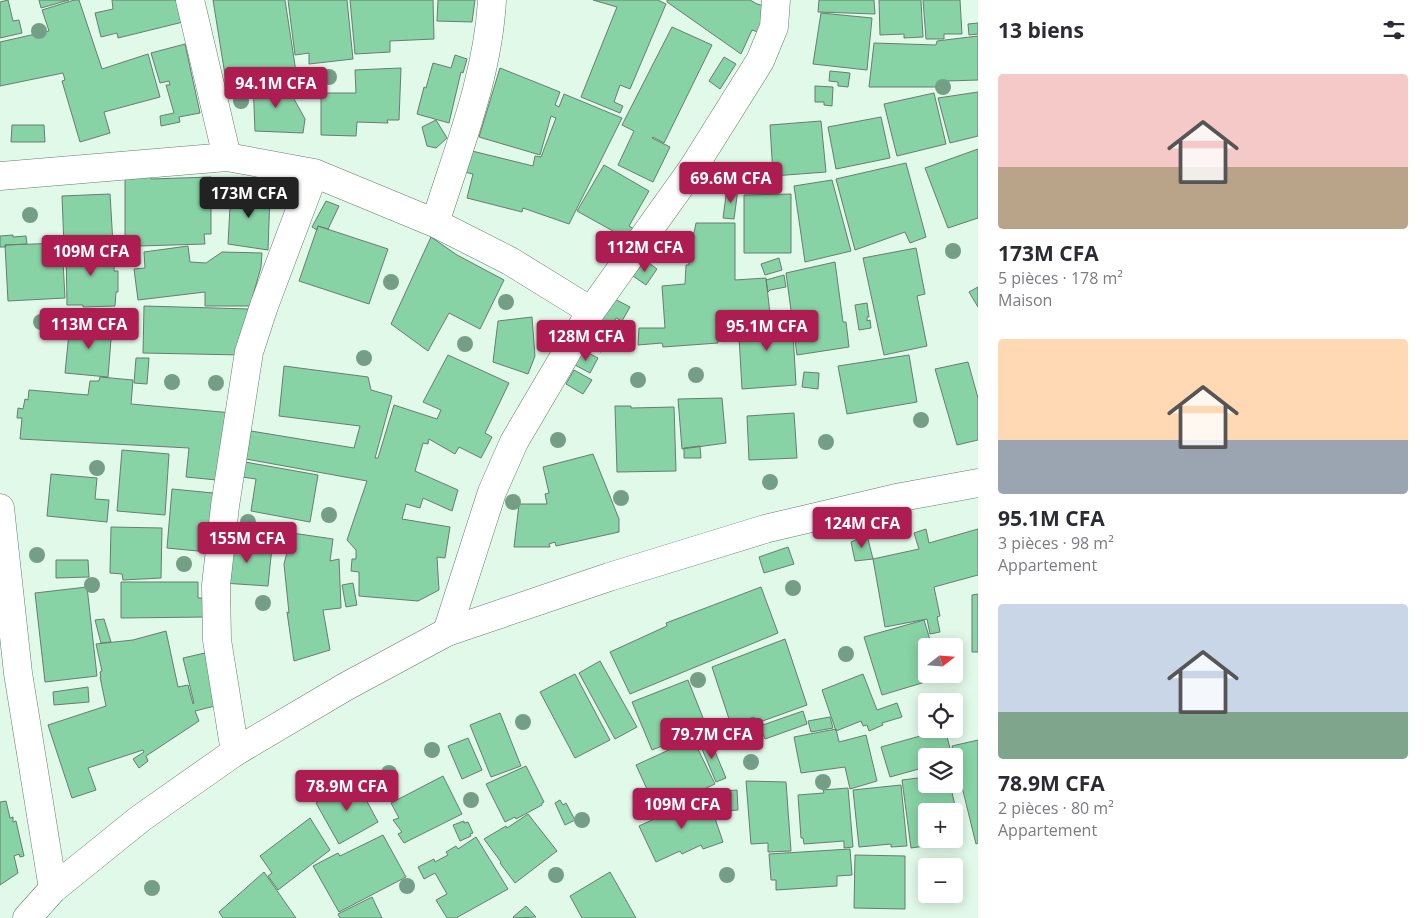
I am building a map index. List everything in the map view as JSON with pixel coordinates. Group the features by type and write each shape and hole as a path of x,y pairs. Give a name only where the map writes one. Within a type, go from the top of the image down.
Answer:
{"street":[{"path":"190,0 227,157"},
{"path":"436,223 477,89 491,30 492,0"},
{"path":"447,632 492,492 514,442 591,311 693,168 760,61 774,27 776,0"},
{"path":"0,176 227,157 314,173 436,223 510,262 591,311"},
{"path":"235,752 217,640 216,585 225,506 249,352 264,306 314,173"},
{"path":"28,918 52,889 141,818 235,752 345,686 447,632 608,577 765,529 896,498 978,483"},
{"path":"0,508 18,673 52,889"}],"building":[{"path":"8,0 13,21 19,20 22,33 0,38 0,2"},
{"path":"39,0 69,0 41,8"},
{"path":"79,0 102,69 148,54 160,97 104,112 110,133 80,142 62,81 65,80 63,73 0,86 0,42 49,31 42,10"},
{"path":"112,0 177,0 183,22 118,38 117,33 101,37 95,13 113,9"},
{"path":"213,0 285,0 296,72 226,81"},
{"path":"288,0 347,0 353,59 309,64 309,53 295,55"},
{"path":"350,0 433,0 434,39 390,41 390,52 355,54"},
{"path":"438,0 475,0 472,22 437,21"},
{"path":"593,0 658,0 666,4 630,89 620,85 614,102 623,106 620,113 581,97 617,7"},
{"path":"667,0 750,0 771,8 758,32 752,30 741,54 667,2"},
{"path":"819,0 874,0 875,14 818,12"},
{"path":"879,0 921,0 923,37 904,38 904,34 880,35"},
{"path":"923,0 960,0 962,34 944,34 944,39 926,39"},
{"path":"821,13 872,18 867,70 813,64"},
{"path":"978,23 978,34 969,35 968,24"},
{"path":"672,27 712,45 664,143 652,138 670,147 653,182 618,165 634,131 622,125"},
{"path":"978,36 978,80 947,81 946,86 937,87 869,87 874,43 936,45 937,41"},
{"path":"185,44 200,113 179,117 180,122 161,126 160,116 174,113 166,85 170,85 169,81 160,83 151,53"},
{"path":"455,55 467,59 463,73 461,72 449,123 417,114 433,63 451,68"},
{"path":"724,57 736,64 720,89 709,81"},
{"path":"401,68 399,120 387,120 388,123 357,122 356,136 321,135 321,93 356,93 355,70"},
{"path":"500,68 560,92 555,105 559,107 564,94 622,118 569,224 523,208 522,212 467,198 473,174 464,172 468,150 533,166 535,156 541,157 556,118 551,116 540,155 479,137"},
{"path":"830,71 850,73 848,87 838,86 838,82 829,81"},
{"path":"284,81 305,119 303,133 255,131 253,82"},
{"path":"815,86 833,87 832,106 824,105 824,102 815,102"},
{"path":"978,92 978,136 950,143 938,98"},
{"path":"934,93 946,144 897,156 884,104"},
{"path":"881,117 890,158 836,169 828,127"},
{"path":"436,120 447,138 436,148 427,146 422,127"},
{"path":"821,121 826,172 773,176 770,125"},
{"path":"12,125 44,125 45,142 11,142"},
{"path":"978,149 978,218 948,228 925,168"},
{"path":"906,163 926,237 910,243 905,232 855,250 836,179"},
{"path":"604,165 649,191 629,226 634,229 629,240 577,211"},
{"path":"150,177 151,179 211,177 211,234 204,234 205,244 139,246 140,264 125,264 125,178"},
{"path":"832,180 851,251 805,262 794,186"},
{"path":"290,181 303,186 297,201 285,197"},
{"path":"231,188 270,193 268,250 228,244"},
{"path":"727,188 738,189 734,219 723,218"},
{"path":"110,194 113,244 64,246 62,196"},
{"path":"791,194 791,253 744,253 744,195"},
{"path":"326,201 339,206 328,229 318,226 317,230 312,227"},
{"path":"696,223 735,223 735,280 766,278 770,314 716,319 718,343 663,347 662,343 638,345 639,328 665,328 662,286 685,284 686,265 689,265 688,250 691,249 691,233 694,233"},
{"path":"318,226 388,249 369,304 299,281"},
{"path":"13,235 13,237 26,236 27,244 0,247 0,236"},
{"path":"431,237 457,255 504,280 480,329 449,313 428,351 391,324"},
{"path":"62,243 65,298 8,301 5,245"},
{"path":"188,246 190,262 206,263 222,252 262,253 261,267 250,306 205,306 205,292 138,300 134,269 145,268 144,252"},
{"path":"66,247 117,247 114,271 118,271 118,292 116,292 115,306 83,307 83,305 67,305"},
{"path":"916,248 925,294 917,296 927,346 884,355 863,258"},
{"path":"779,258 782,270 765,275 761,264"},
{"path":"645,260 657,269 646,285 633,276"},
{"path":"835,262 843,322 846,322 849,347 797,355 786,273"},
{"path":"784,275 786,287 768,292 766,280"},
{"path":"978,287 978,307 969,292"},
{"path":"611,297 630,307 622,321 616,318 608,333 593,326"},
{"path":"867,303 869,317 867,317 867,321 870,320 871,328 859,330 855,305"},
{"path":"144,306 250,309 242,355 143,353"},
{"path":"792,316 796,385 742,389 738,319"},
{"path":"532,317 535,356 528,374 493,362 498,321"},
{"path":"70,323 112,327 108,377 65,373"},
{"path":"593,328 608,334 601,352 586,347"},
{"path":"583,350 598,358 590,373 575,365"},
{"path":"448,355 509,383 485,433 492,437 481,458 459,447 455,454 429,439 428,444 423,443 415,471 458,490 452,511 423,498 420,508 406,504 402,519 450,527 445,558 437,557 439,590 418,601 359,596 359,572 351,571 352,559 356,559 356,550 347,540 367,481 246,459 251,431 354,448 360,426 279,416 284,366 368,377 371,390 392,396 375,458 378,458 394,405 437,419 441,410 423,402"},
{"path":"909,355 917,402 847,414 838,366"},
{"path":"136,358 149,358 147,384 134,383"},
{"path":"968,362 978,398 978,440 957,445 935,369"},
{"path":"574,370 592,380 583,394 566,384"},
{"path":"804,372 819,373 818,389 802,387"},
{"path":"100,377 133,380 131,404 233,413 227,481 186,477 189,448 20,439 22,418 17,418 18,408 23,409 25,399 28,400 29,390 88,395 90,381 99,381"},
{"path":"722,398 726,443 682,449 678,399"},
{"path":"615,406 631,406 631,408 674,407 676,471 617,472"},
{"path":"794,413 797,458 749,460 747,416"},
{"path":"700,446 701,458 684,458 684,448"},
{"path":"122,450 169,454 165,515 117,511"},
{"path":"593,454 619,519 619,532 556,546 555,542 549,544 550,547 514,547 519,504 547,504 545,494 549,493 543,467"},
{"path":"245,462 318,475 310,522 251,511 256,479 242,477"},
{"path":"51,474 97,478 95,499 109,500 107,522 47,516"},
{"path":"172,489 213,493 208,552 167,548"},
{"path":"111,527 162,528 161,578 123,580 122,574 110,573"},
{"path":"926,529 929,543 978,529 978,575 934,587 940,616 937,617 940,632 930,634 927,619 885,627 873,559 919,549 914,533"},
{"path":"292,533 333,539 330,561 339,559 341,608 323,610 330,650 294,661 287,612 289,613 284,564"},
{"path":"865,536 868,539 873,559 855,561 851,542"},
{"path":"228,539 272,547 268,586 223,583"},
{"path":"788,547 794,564 764,573 759,557"},
{"path":"56,560 88,560 89,577 56,578"},
{"path":"121,582 198,582 198,598 208,598 207,617 121,618"},
{"path":"353,583 357,605 346,607 342,585"},
{"path":"87,587 97,676 45,682 35,593"},
{"path":"761,587 778,633 630,694 610,652 667,626 666,623"},
{"path":"978,594 978,652 972,652 972,595"},
{"path":"104,619 111,642 101,643 95,620"},
{"path":"924,620 930,638 918,638 918,683 922,683 882,695 864,637"},
{"path":"166,631 178,687 188,685 193,704 183,658 205,653 214,690 223,704 195,711 199,721 146,756 148,761 139,768 133,759 144,752 143,750 88,768 96,790 72,798 48,725 106,706 100,677 100,672 102,671 96,644 133,640"},
{"path":"785,639 807,705 757,723 754,717 731,725 712,667"},
{"path":"600,661 637,727 615,739 579,673"},
{"path":"575,674 610,740 575,758 540,692"},
{"path":"863,674 877,710 897,703 902,717 882,723 883,725 869,731 867,725 863,726 861,721 836,731 822,690"},
{"path":"688,680 707,728 652,750 632,702"},
{"path":"88,687 89,702 54,705 53,692"},
{"path":"803,711 807,724 765,739 760,726"},
{"path":"500,713 521,766 491,777 470,725"},
{"path":"830,717 833,728 811,732 808,721"},
{"path":"836,729 839,742 866,735 877,781 850,789 845,767 801,773 794,737"},
{"path":"709,737 726,778 716,782 699,742"},
{"path":"918,737 947,738 950,748 918,748 918,769 890,777 881,747"},
{"path":"468,738 482,770 462,779 448,746"},
{"path":"693,739 715,784 657,811 636,765"},
{"path":"978,740 978,843 976,844 963,791 963,748 952,748 952,746"},
{"path":"526,766 544,802 542,805 516,819 515,817 505,822 486,784"},
{"path":"443,776 462,814 404,843 398,834 402,832 393,820 399,818 391,803"},
{"path":"918,778 918,793 952,793 954,803 918,803 918,847 911,848 902,780"},
{"path":"356,781 378,822 339,844 316,803"},
{"path":"746,781 786,782 791,851 768,852 768,843 751,844"},
{"path":"901,785 907,846 891,847 891,844 859,847 853,790"},
{"path":"848,788 853,847 844,848 844,841 804,844 803,838 801,838 798,795 824,793 823,790"},
{"path":"737,790 738,810 723,811 722,791"},
{"path":"707,795 723,842 703,849 701,845 682,854 680,851 656,862 639,826"},
{"path":"560,800 563,805 566,803 575,820 565,825 555,803"},
{"path":"6,801 10,818 13,817 13,822 16,821 24,856 20,857 19,854 14,856 18,873 0,885 0,802"},
{"path":"528,814 557,851 515,883 484,839 506,826 507,828"},
{"path":"310,818 330,850 278,890 268,876 272,873 260,856"},
{"path":"464,821 464,823 468,822 473,833 470,834 471,836 460,841 453,825"},
{"path":"383,835 406,877 339,912 313,866 338,853 340,856"},
{"path":"476,837 508,889 456,918 447,918 436,900 447,894 435,873 424,879 418,867 434,859 435,862 448,855 446,852 456,846 458,849"},
{"path":"850,849 852,875 837,876 837,886 776,890 776,880 771,880 769,854"},
{"path":"855,855 905,856 905,909 854,908"},
{"path":"264,872 296,918 223,918 219,912"},
{"path":"610,872 636,918 582,918 570,896"},
{"path":"372,897 382,918 340,918 338,914"},
{"path":"526,906 536,917 513,917"}]}
